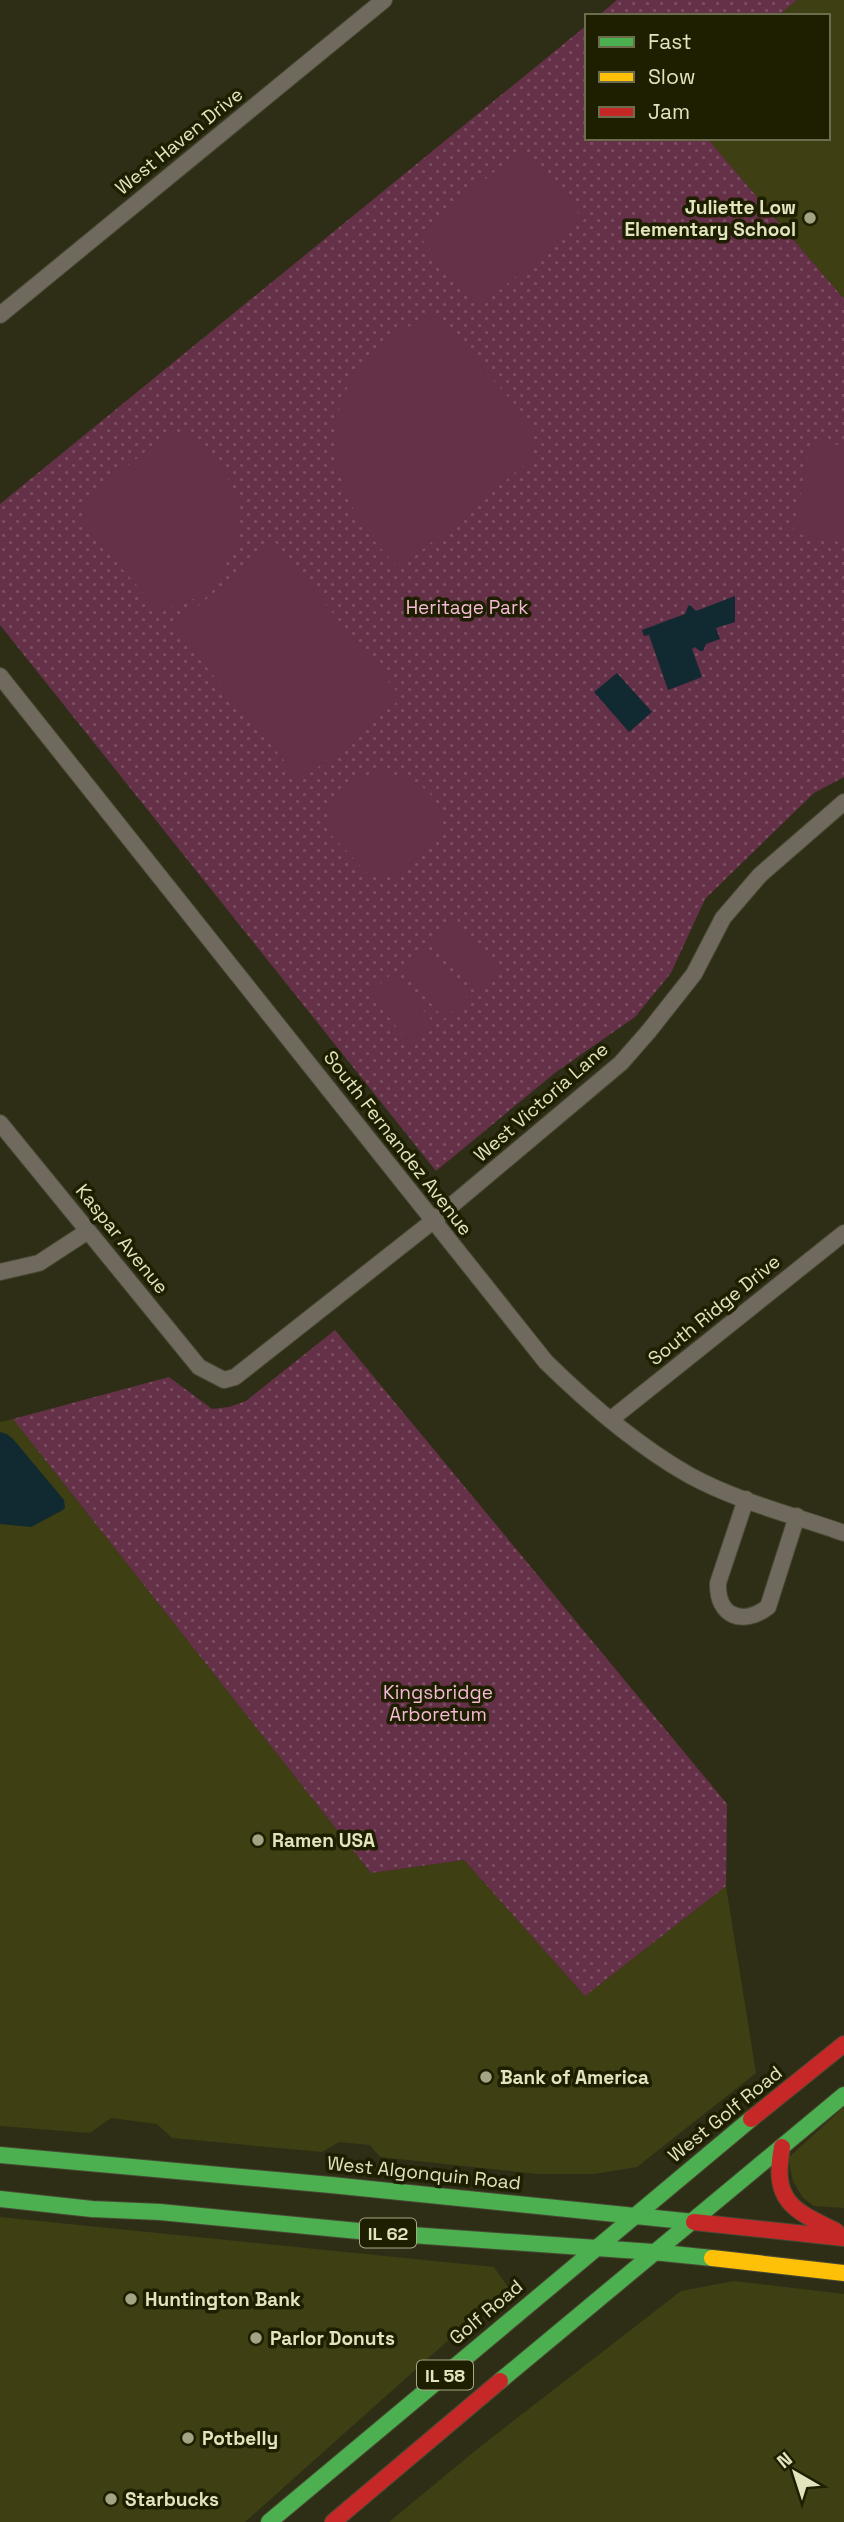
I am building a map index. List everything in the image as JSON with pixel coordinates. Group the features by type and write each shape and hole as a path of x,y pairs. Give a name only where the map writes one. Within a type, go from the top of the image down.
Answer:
{"main road":[{"name":"West Golf Road","path":"633,2216 844,2044"},
{"name":"IL 58","path":"332,2522 844,2095"},
{"path":"782,2147 778,2164 784,2198 798,2213 844,2236"},
{"name":"West Algonquin Road","path":"0,2155 844,2236"},
{"name":"IL 62","path":"0,2199 369,2232 596,2247 844,2273"},
{"name":"Golf Road","path":"270,2522 633,2216"}],"street":[{"name":"West Haven Drive","path":"0,315 384,0"},
{"name":"South Fernandez Avenue","path":"0,676 546,1362 610,1420 691,1476 746,1499 844,1533"},
{"name":"West Victoria Lane","path":"216,1377 224,1380 235,1377 433,1221 621,1063 694,974 723,918 760,875 844,803"},
{"name":"Kaspar Avenue","path":"0,1123 199,1367 216,1377"},
{"path":"0,1272 39,1263 88,1231"},
{"name":"South Ridge Drive","path":"610,1420 844,1233"},
{"path":"746,1499 718,1583 718,1594 723,1607 734,1616 745,1619 757,1616 768,1607 797,1516"}],"shaded area":[{"name":"Juliette Low Elementary School","path":"797,0 844,0 844,299 709,140 830,140 830,14 780,14"},
{"path":"13,1419 371,1873 464,1860 585,1996 726,1886 756,2073 637,2167 594,2174 537,2174 380,2157 370,2145 339,2142 322,2152 172,2138 157,2124 111,2118 90,2133 0,2126 0,1422"},
{"path":"844,2107 844,2208 814,2206 803,2198 793,2181 788,2158"},
{"path":"0,2217 494,2267 508,2287 245,2522 0,2522"},
{"path":"734,2281 844,2294 844,2522 389,2522 481,2446 681,2291"}],"green space":[{"path":"617,0 797,0 780,14 600,14"},
{"name":"Heritage Park","path":"585,27 585,140 709,140 844,299 844,777 814,793 705,899 671,973 635,1017 556,1072 436,1171 0,625 0,504"},
{"path":"523,148 584,220 478,308 418,235"},
{"path":"434,314 536,428 530,460 399,569 369,535 350,503 338,466 336,417 353,373 392,335"},
{"path":"173,429 207,448 228,478 239,509 239,538 223,571 196,598 159,611 84,525 86,500"},
{"path":"811,440 844,446 844,543 793,533"},
{"path":"275,542 402,698 301,781 173,627"},
{"path":"386,772 416,783 434,799 439,814 439,840 393,876 371,877 330,834 329,811 331,802 342,787 358,778"},
{"path":"457,920 500,973 476,993 433,940"},
{"path":"425,947 468,999 444,1019 401,967"},
{"path":"393,973 436,1026 412,1046 369,993"},
{"name":"Kingsbridge Arboretum","path":"335,1330 727,1804 726,1886 585,1996 464,1860 371,1873 13,1419 169,1377 212,1409 229,1407 246,1401"}],"water":[{"path":"735,596 735,622 716,628 720,639 706,644 703,651 695,647 692,649 702,677 668,690 649,635 644,636 642,630 685,614 689,604 696,611"},
{"path":"617,673 652,712 629,732 594,692"},
{"path":"0,1432 13,1439 64,1500 65,1508 31,1527 0,1524"}],"traffic: fast":[{"path":"500,2381 844,2095"},
{"path":"269,2522 751,2119"},
{"path":"0,2155 694,2222"},
{"path":"0,2199 369,2232 712,2258"}],"traffic: slow":[{"path":"712,2258 844,2273"}],"traffic: jam":[{"path":"751,2119 844,2044"},
{"path":"782,2147 780,2180 783,2192 797,2209 836,2231"},
{"path":"694,2222 844,2238"},
{"path":"333,2522 500,2381"}],"place":[{"name":"Juliette Low Elementary School","path":"810,218"},
{"name":"Ramen USA","path":"258,1840"},
{"name":"Bank of America","path":"486,2077"},
{"name":"Huntington Bank","path":"131,2299"},
{"name":"Parlor Donuts","path":"256,2338"},
{"name":"Potbelly","path":"188,2438"},
{"name":"Starbucks","path":"111,2499"}]}
